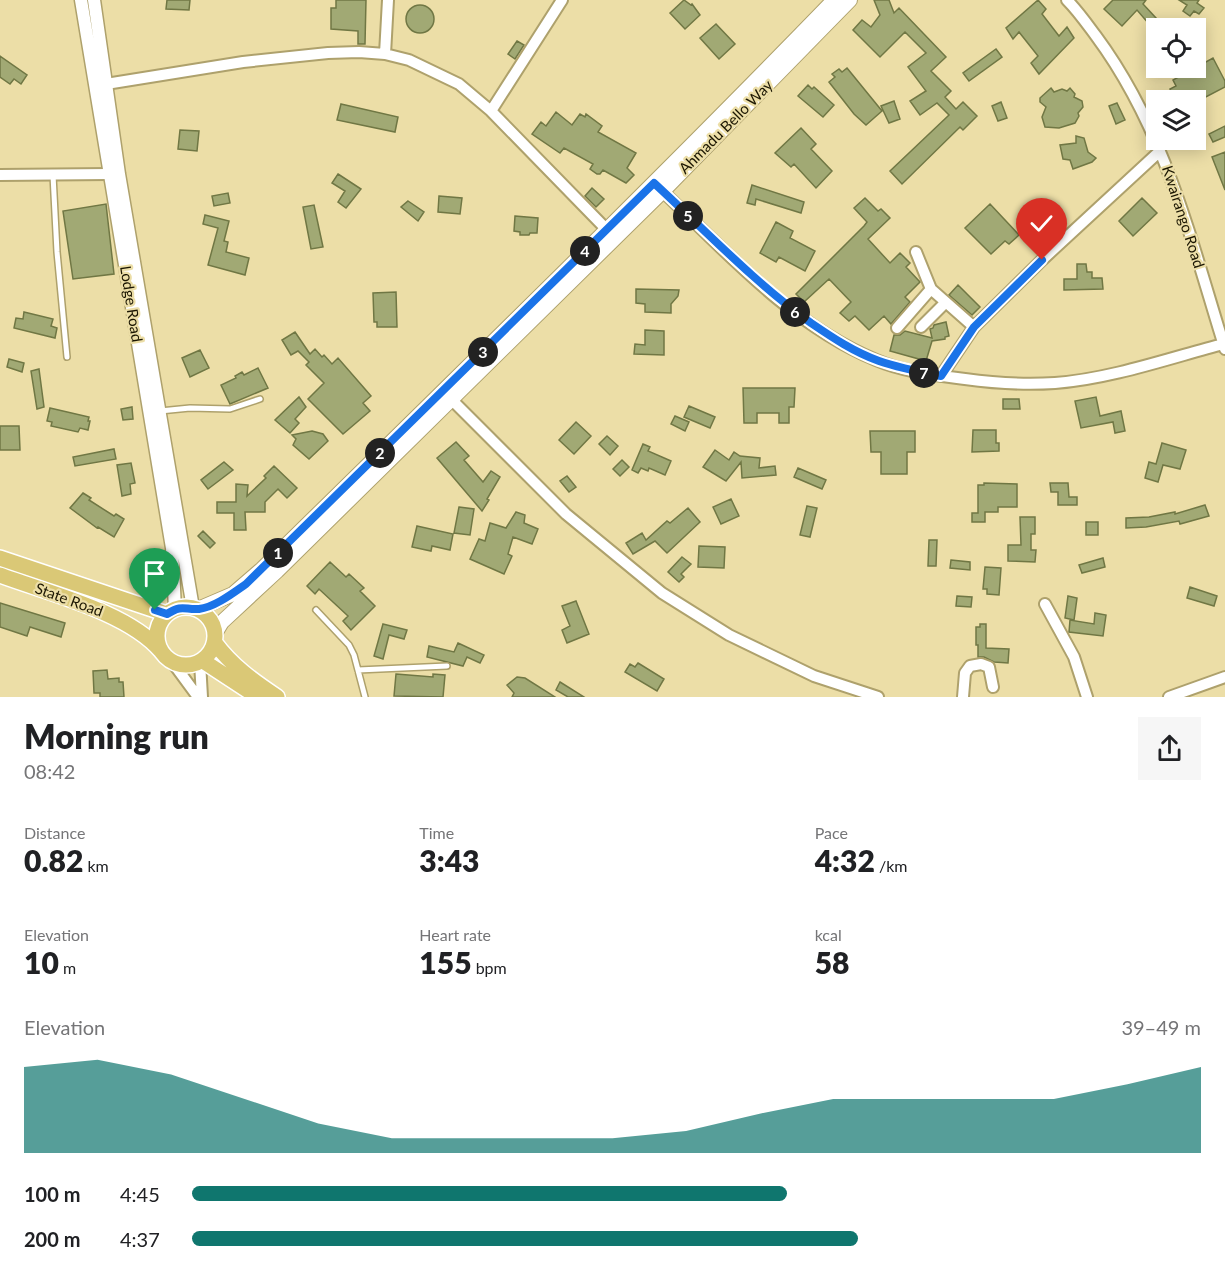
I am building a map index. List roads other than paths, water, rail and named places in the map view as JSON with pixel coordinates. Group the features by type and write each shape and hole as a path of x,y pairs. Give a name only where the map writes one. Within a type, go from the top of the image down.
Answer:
{"main road":[{"name":"Ahmadu Bello Way","path":"658,187 834,0"},
{"name":"Ahmadu Bello Way","path":"215,638 222,622 277,571 391,451 850,0"},
{"name":"Ahmadu Bello Way","path":"195,608 233,594 246,584 391,451"},
{"name":"State Road","path":"0,558 171,612"},
{"name":"State Road","path":"0,575 120,619 152,641 168,658"},
{"path":"215,638 211,652 202,661 192,665 168,658 157,637 161,621 171,612 195,608 213,622 215,638 226,658 277,697"},
{"path":"202,661 258,697"}],"street":[{"name":"Lodge Road","path":"81,0 172,548 171,612"},
{"name":"Lodge Road","path":"94,0 159,411 195,608"},
{"path":"385,54 388,0"},
{"path":"491,111 562,0"},
{"name":"Kwairango Road","path":"1068,0 1116,64 1146,118 1178,196 1224,347"},
{"path":"106,84 243,62 328,53 385,54 410,60 459,84 491,111 611,234"},
{"path":"941,376 974,327 1042,260 1160,151"},
{"path":"0,175 109,174"},
{"path":"658,187 748,272 788,306 839,342 887,364 908,370 980,381 1054,383 1093,378 1224,347"},
{"path":"916,252 931,289 974,327"},
{"path":"897,328 931,289"},
{"path":"921,327 945,303"},
{"path":"447,395 566,514 662,593 729,635 803,670 879,697"},
{"path":"1045,604 1074,657 1087,697"},
{"path":"168,658 200,697"},
{"path":"200,697 202,661"},
{"path":"963,697 965,673 970,666 981,664 989,667 993,687"},
{"path":"1169,697 1225,677"}],"lane":[{"path":"53,175 57,252 67,357"},
{"path":"159,411 190,408 230,409 260,399"},
{"path":"316,610 349,645 354,655 365,697"},
{"path":"358,670 447,666"}]}
